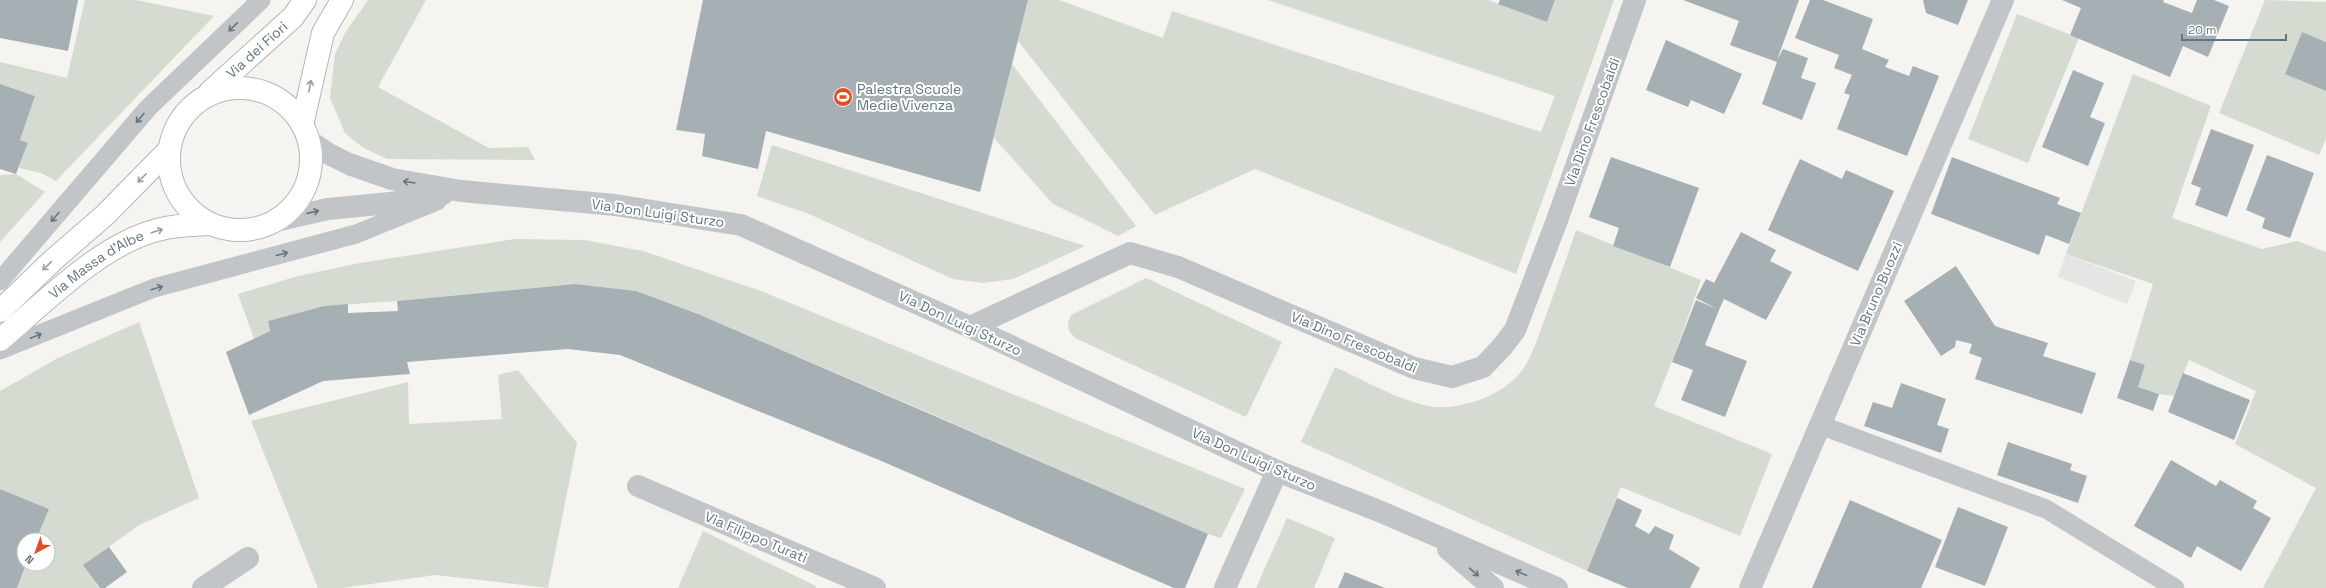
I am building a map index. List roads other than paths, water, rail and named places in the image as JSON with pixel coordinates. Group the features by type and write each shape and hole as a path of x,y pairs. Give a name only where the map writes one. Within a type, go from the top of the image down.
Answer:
{"main road":[{"name":"Via dei Fiori","path":"205,96 293,17 305,0"},
{"path":"306,133 289,107 280,100 260,90 232,88 205,96 188,110 181,119 175,128 169,150 170,172 178,193 192,211 210,224 232,229 254,229 275,221 292,208 305,189 311,168 306,133 323,33 342,0"},
{"name":"Via Massa d'Albe","path":"0,311 52,261 105,214 169,150"},
{"name":"Via Massa d'Albe","path":"0,340 58,290 115,247 162,229 210,224"}],"street":[{"name":"Via Dino Frescobaldi","path":"970,327 1130,253 1178,267 1414,368 1452,377 1483,367 1502,347 1515,330 1556,222 1635,0"},
{"name":"Via Bruno Buozzi","path":"1750,588 2003,0"},
{"name":"Via Don Luigi Sturzo","path":"306,133 327,153 349,164 392,179 461,191 614,205 741,225 970,327 1277,471 1379,511 1435,537 1557,588"},
{"name":"Via Don Luigi Sturzo","path":"275,221 328,209 390,203 461,191"},
{"path":"1225,588 1277,471"},
{"name":"Via Filippo Turati","path":"638,486 875,588"},
{"name":"Via Don Luigi Sturzo","path":"1435,537 1493,588"},
{"path":"203,588 248,558"}],"lane":[{"path":"0,281 148,108 261,0"},
{"path":"0,350 154,288 356,234 461,191"},
{"path":"1820,426 2046,509 2175,588"}],"place":[{"name":"Palestra Scuole Medie Vivenza","path":"843,97"}]}
